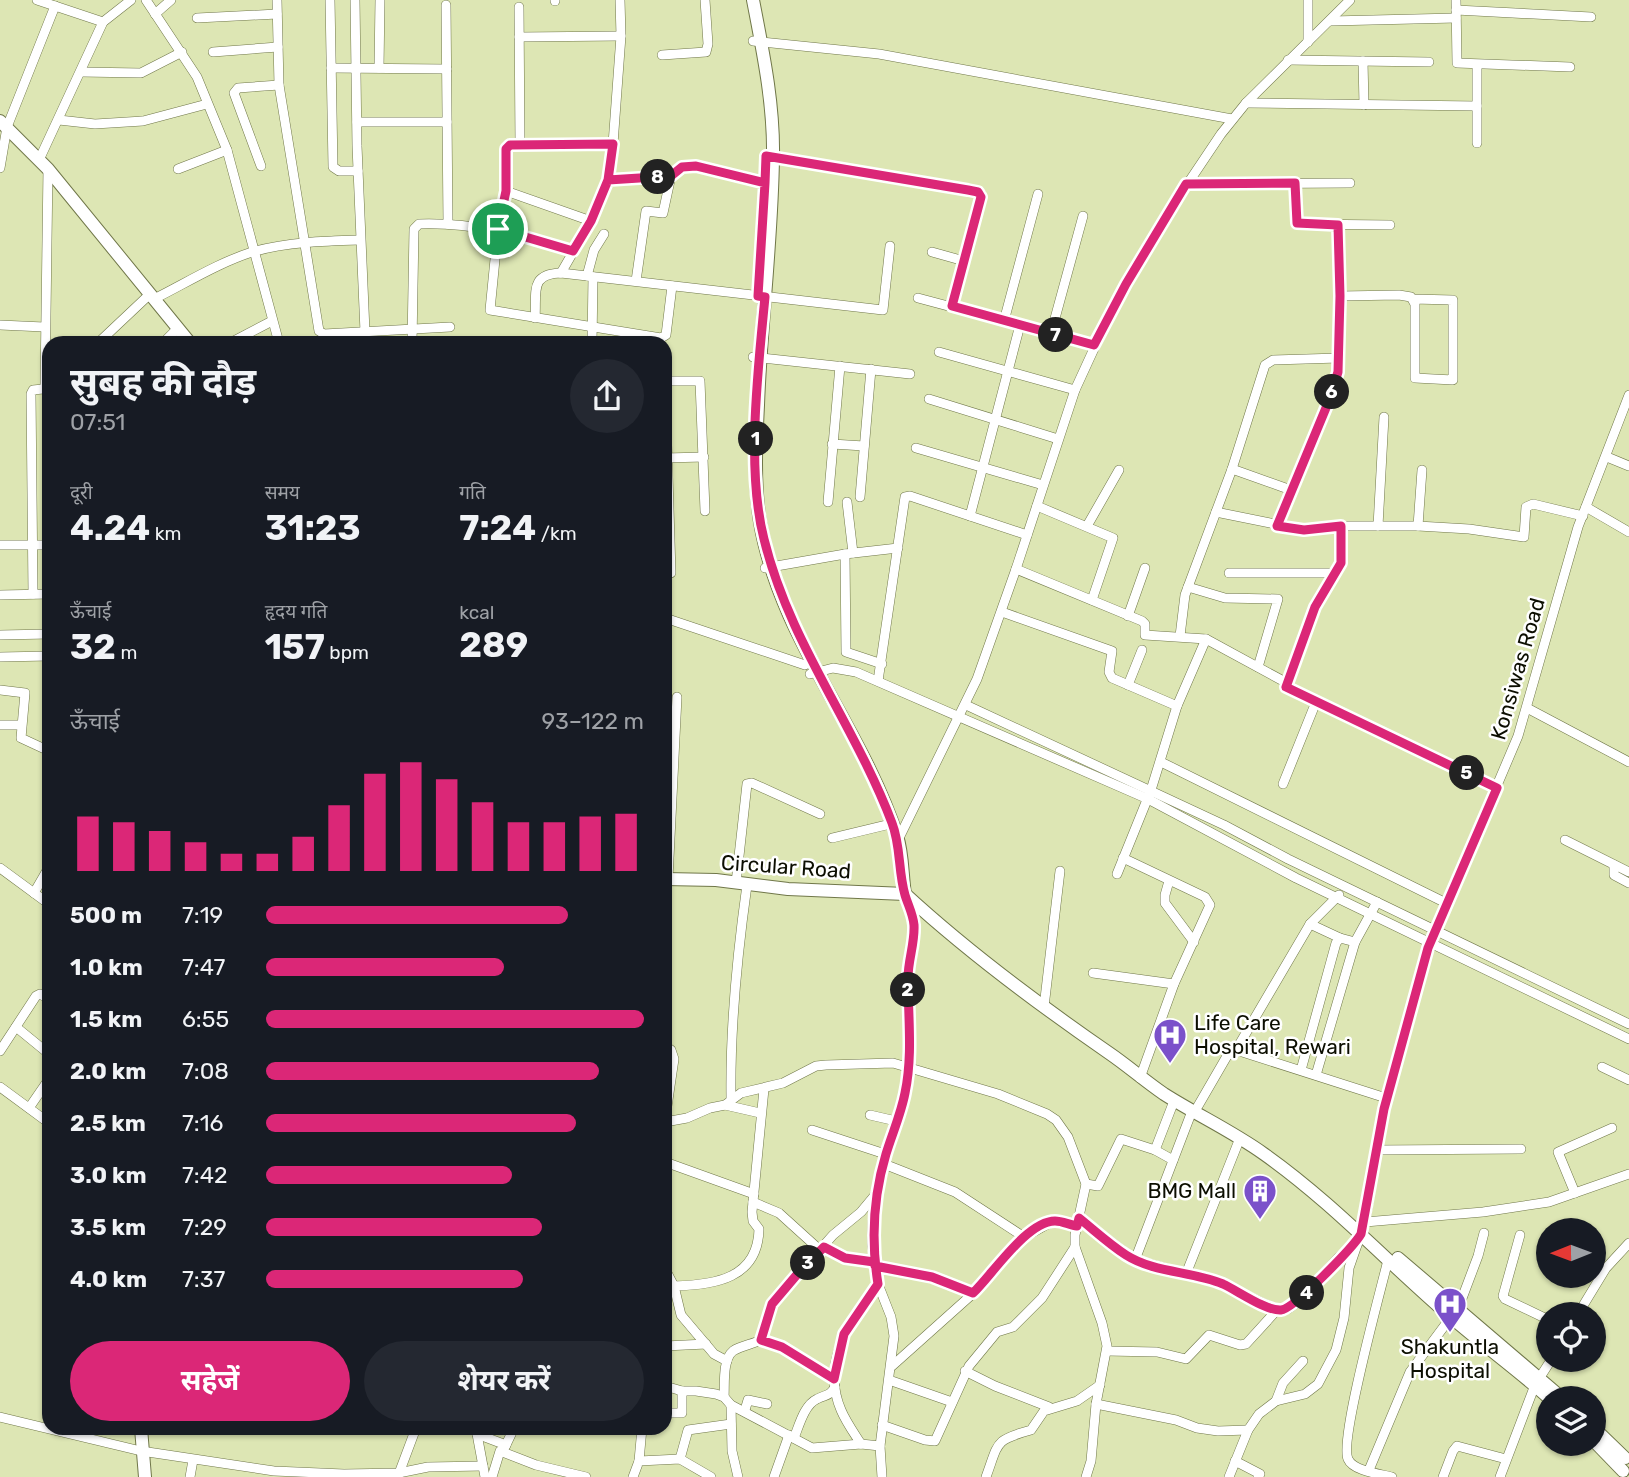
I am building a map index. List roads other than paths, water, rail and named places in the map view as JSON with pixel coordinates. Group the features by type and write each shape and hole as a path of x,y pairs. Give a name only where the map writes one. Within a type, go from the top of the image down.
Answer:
{"main road":[{"path":"745,0 757,41"},
{"path":"753,0 769,156 762,297 749,452 753,526 796,650 878,790 898,840 905,894 944,929 1044,1007 1138,1073 1240,1138 1308,1187 1543,1386"},
{"path":"3,124 43,165 184,336"},
{"path":"762,297 765,183 769,156"},
{"path":"841,725 900,859"},
{"name":"Circular Road","path":"672,878 788,889 905,894"},
{"path":"1138,1073 1174,1101 1257,1140 1288,1162 1388,1260 1455,1313"},
{"path":"1537,1382 1540,1386"},
{"path":"141,1435 145,1477"},
{"path":"1606,1441 1627,1465"},
{"path":"1606,1450 1627,1465"}],"street":[{"path":"37,0 103,22"},
{"path":"44,336 43,165 59,120 103,22 131,0"},
{"path":"146,0 197,77 227,150 277,336"},
{"path":"155,14 171,0"},
{"path":"277,0 279,85 318,331 324,334 450,327"},
{"path":"330,0 333,167 339,171 358,171"},
{"path":"355,0 360,240 365,331"},
{"path":"379,68 380,0"},
{"path":"561,273 591,221 608,180 621,36 620,0"},
{"path":"662,55 706,52 708,44 705,0"},
{"path":"1308,0 1308,42"},
{"path":"898,840 966,705 1002,612 1074,390 1126,284 1186,184 1232,120 1349,0"},
{"path":"446,5 448,224"},
{"path":"0,168 3,124 55,6"},
{"path":"519,7 520,145"},
{"path":"1331,21 1456,9 1591,17"},
{"path":"1456,9 1457,63 1570,67"},
{"path":"197,18 277,14"},
{"path":"519,37 621,36"},
{"path":"757,41 879,54 1232,120"},
{"path":"213,52 278,47"},
{"path":"81,72 141,73 182,52"},
{"path":"1288,60 1429,62"},
{"path":"1363,61 1364,105"},
{"path":"1476,143 1478,65"},
{"path":"331,68 447,69"},
{"path":"261,166 234,93 237,88 279,85"},
{"path":"1246,103 1477,106"},
{"path":"59,120 95,124 143,121 207,104"},
{"path":"357,122 447,122"},
{"path":"613,144 507,146 506,191 498,229 490,310 592,327 621,336"},
{"path":"178,169 227,150"},
{"path":"769,156 981,194 952,306"},
{"path":"608,180 671,176 682,167 696,166 765,183"},
{"path":"636,281 646,211 663,213 671,176"},
{"path":"1295,183 1297,223 1390,225"},
{"path":"1186,184 1350,183"},
{"path":"506,191 591,221"},
{"path":"1004,321 1038,194"},
{"path":"1051,333 1083,216"},
{"path":"412,336 414,229 419,224 498,229 573,251"},
{"path":"1277,526 1333,391 1339,358 1338,225"},
{"path":"592,336 590,276 594,250 604,234"},
{"path":"106,336 152,297 253,252 305,242 360,240"},
{"path":"535,318 538,280 543,275 561,273 883,310 890,246"},
{"path":"932,252 964,261"},
{"path":"664,336 671,286"},
{"path":"1340,296 1399,295 1413,299 1452,300 1454,378 1451,381 1415,377 1413,299"},
{"path":"918,298 1094,345"},
{"path":"243,336 272,321"},
{"path":"0,325 44,327"},
{"path":"970,516 1020,326"},
{"path":"170,336 178,328"},
{"path":"939,352 1074,390"},
{"path":"756,357 910,374"},
{"path":"1180,636 1182,605 1269,361 1339,358"},
{"path":"828,502 840,366"},
{"path":"860,496 871,369"},
{"path":"672,381 701,381 705,511"},
{"path":"33,594 32,394 33,390 42,389"},
{"name":"Konsiwas Road","path":"1276,1401 1300,1396 1318,1384 1329,1366 1340,1338 1349,1268 1361,1231 1387,1098 1430,942 1509,761 1584,511 1629,395"},
{"path":"929,399 1058,439"},
{"path":"1378,526 1384,417"},
{"path":"832,444 864,446"},
{"path":"916,448 1043,485"},
{"path":"672,458 704,457"},
{"path":"1606,457 1629,466"},
{"path":"1232,469 1291,490"},
{"path":"1087,526 1119,470"},
{"path":"1418,526 1422,470"},
{"path":"878,681 904,500 907,496 1027,535"},
{"path":"839,668 846,652 849,554 847,502"},
{"path":"1216,512 1304,530 1341,526 1418,526 1469,529 1524,537 1526,507 1534,504 1584,511 1629,532"},
{"path":"1037,506 1087,526 1113,540 1093,600"},
{"path":"1341,526 1342,557 1315,607 1287,683 1288,688 1497,788"},
{"path":"0,545 42,545"},
{"path":"768,567 898,548"},
{"path":"1128,616 1145,568"},
{"path":"1016,569 1143,622 1145,635 1206,639 1287,683"},
{"path":"1229,573 1335,573"},
{"path":"1188,587 1225,598 1278,599 1258,667"},
{"path":"0,595 42,594"},
{"path":"1002,612 1112,651 1110,676 1177,706"},
{"path":"672,621 810,670 839,668 878,681 1150,795 1337,897 1629,1039"},
{"path":"0,635 42,634"},
{"path":"1117,874 1150,795 1177,706 1206,639"},
{"path":"1128,685 1142,650"},
{"path":"846,652 882,664"},
{"path":"0,657 42,656"},
{"path":"0,690 25,693 20,734 23,740 42,748"},
{"path":"672,788 677,697"},
{"path":"1283,784 1316,702"},
{"path":"966,705 1629,1024"},
{"path":"1527,708 1629,762"},
{"path":"0,725 20,725"},
{"path":"1161,762 1446,903"},
{"path":"728,1102 747,784 752,783 820,814"},
{"path":"832,838 886,825"},
{"path":"1565,840 1629,872"},
{"path":"1123,858 1209,901 1209,908 1174,984 1138,1073"},
{"path":"1614,865 1614,875 1629,883"},
{"path":"0,867 42,899"},
{"path":"1044,1007 1060,871"},
{"path":"34,893 42,879"},
{"path":"1168,880 1165,903 1194,942"},
{"path":"1135,1260 1195,1109 1227,1056 1236,1050 1310,924 1347,887"},
{"path":"882,1477 880,1446 894,1336 891,1317 878,1284 873,1219 884,1159 910,1068 908,977 914,928 905,894"},
{"path":"1315,1075 1355,942 1377,902"},
{"path":"1310,924 1355,942"},
{"path":"1301,1070 1336,943 1340,938"},
{"path":"1093,973 1174,984"},
{"path":"0,1051 36,996 42,995"},
{"path":"16,1027 42,1048"},
{"path":"1236,1050 1387,1098"},
{"path":"672,1053 672,1073"},
{"path":"672,1120 687,1118 728,1102 741,1093 764,1089 796,1078 816,1066 893,1063 998,1094 1047,1114 1056,1121 1068,1138 1086,1184 1075,1247 1104,1331 1107,1351 1096,1404 1091,1461 1086,1477"},
{"path":"1602,1067 1629,1080"},
{"path":"0,1087 42,1118"},
{"path":"29,1108 42,1089"},
{"path":"674,1286 720,1282 754,1256 759,1229 752,1218 753,1198 764,1089"},
{"path":"1155,1150 1174,1101"},
{"path":"728,1102 760,1114"},
{"path":"870,1115 897,1121"},
{"path":"1575,1193 1558,1152 1612,1128"},
{"path":"812,1130 955,1192 1024,1237"},
{"path":"1186,1274 1240,1138"},
{"path":"1086,1184 1098,1186 1121,1139 1155,1150 1173,1160"},
{"path":"1376,1150 1521,1149"},
{"path":"672,1166 753,1198 779,1213 822,1249 845,1258 932,1277 973,1293"},
{"path":"892,1367 973,1293 1024,1237 1053,1221 1078,1222 1135,1260 1220,1283 1277,1310 1288,1309 1298,1302 1361,1231 1549,1202 1629,1174"},
{"path":"761,1340 772,1304 800,1271 877,1193"},
{"path":"1362,1472 1410,1372 1455,1313 1478,1256 1484,1233"},
{"path":"1520,1235 1503,1296 1536,1314"},
{"path":"1585,1302 1606,1268 1629,1243"},
{"path":"882,1425 932,1442 965,1371 997,1332 1013,1327 1042,1298 1075,1247"},
{"path":"1388,1260 1346,1442 1349,1461 1362,1472 1391,1477"},
{"path":"672,1282 681,1315 718,1357 727,1361"},
{"path":"774,1477 804,1412 815,1399 829,1396 844,1334 878,1284"},
{"path":"1107,1351 1157,1352 1186,1359 1209,1335 1240,1345 1246,1344 1277,1310"},
{"path":"724,1397 727,1361 733,1352 761,1340 782,1347 834,1383 840,1409 861,1444"},
{"path":"672,1345 706,1343"},
{"path":"1228,1477 1248,1430 1259,1414 1276,1401 1283,1383 1303,1361"},
{"path":"965,1371 1049,1408"},
{"path":"1500,1477 1543,1372"},
{"path":"889,1380 952,1402"},
{"path":"986,1477 1001,1441 1031,1430 1040,1414 1049,1408 1077,1401 1100,1385"},
{"path":"672,1388 724,1397 731,1405 745,1410 812,1448 861,1444 880,1446"},
{"path":"672,1413 682,1413 682,1391"},
{"path":"745,1410 748,1400 767,1404"},
{"path":"1096,1404 1218,1431 1248,1430"},
{"path":"731,1405 734,1463 738,1477"},
{"path":"0,1417 42,1427"},
{"path":"680,1460 688,1430 731,1424"},
{"path":"75,1435 141,1451 274,1471 398,1475 428,1466 483,1466"},
{"path":"398,1475 413,1435"},
{"path":"480,1435 485,1477"},
{"path":"485,1435 536,1465 586,1477"},
{"path":"492,1477 498,1453 505,1448 511,1435"},
{"path":"633,1477 639,1461 641,1435"},
{"path":"1443,1477 1452,1451 1457,1446 1506,1460"},
{"path":"190,1477 193,1460"},
{"path":"639,1461 680,1460 711,1477"},
{"path":"1235,1461 1260,1474 1258,1477"}],"place":[{"name":"Life Care Hospital, Rewari","path":"1170,1065"},
{"name":"BMG Mall","path":"1260,1221"},
{"name":"Shakuntla Hospital","path":"1450,1334"}]}
